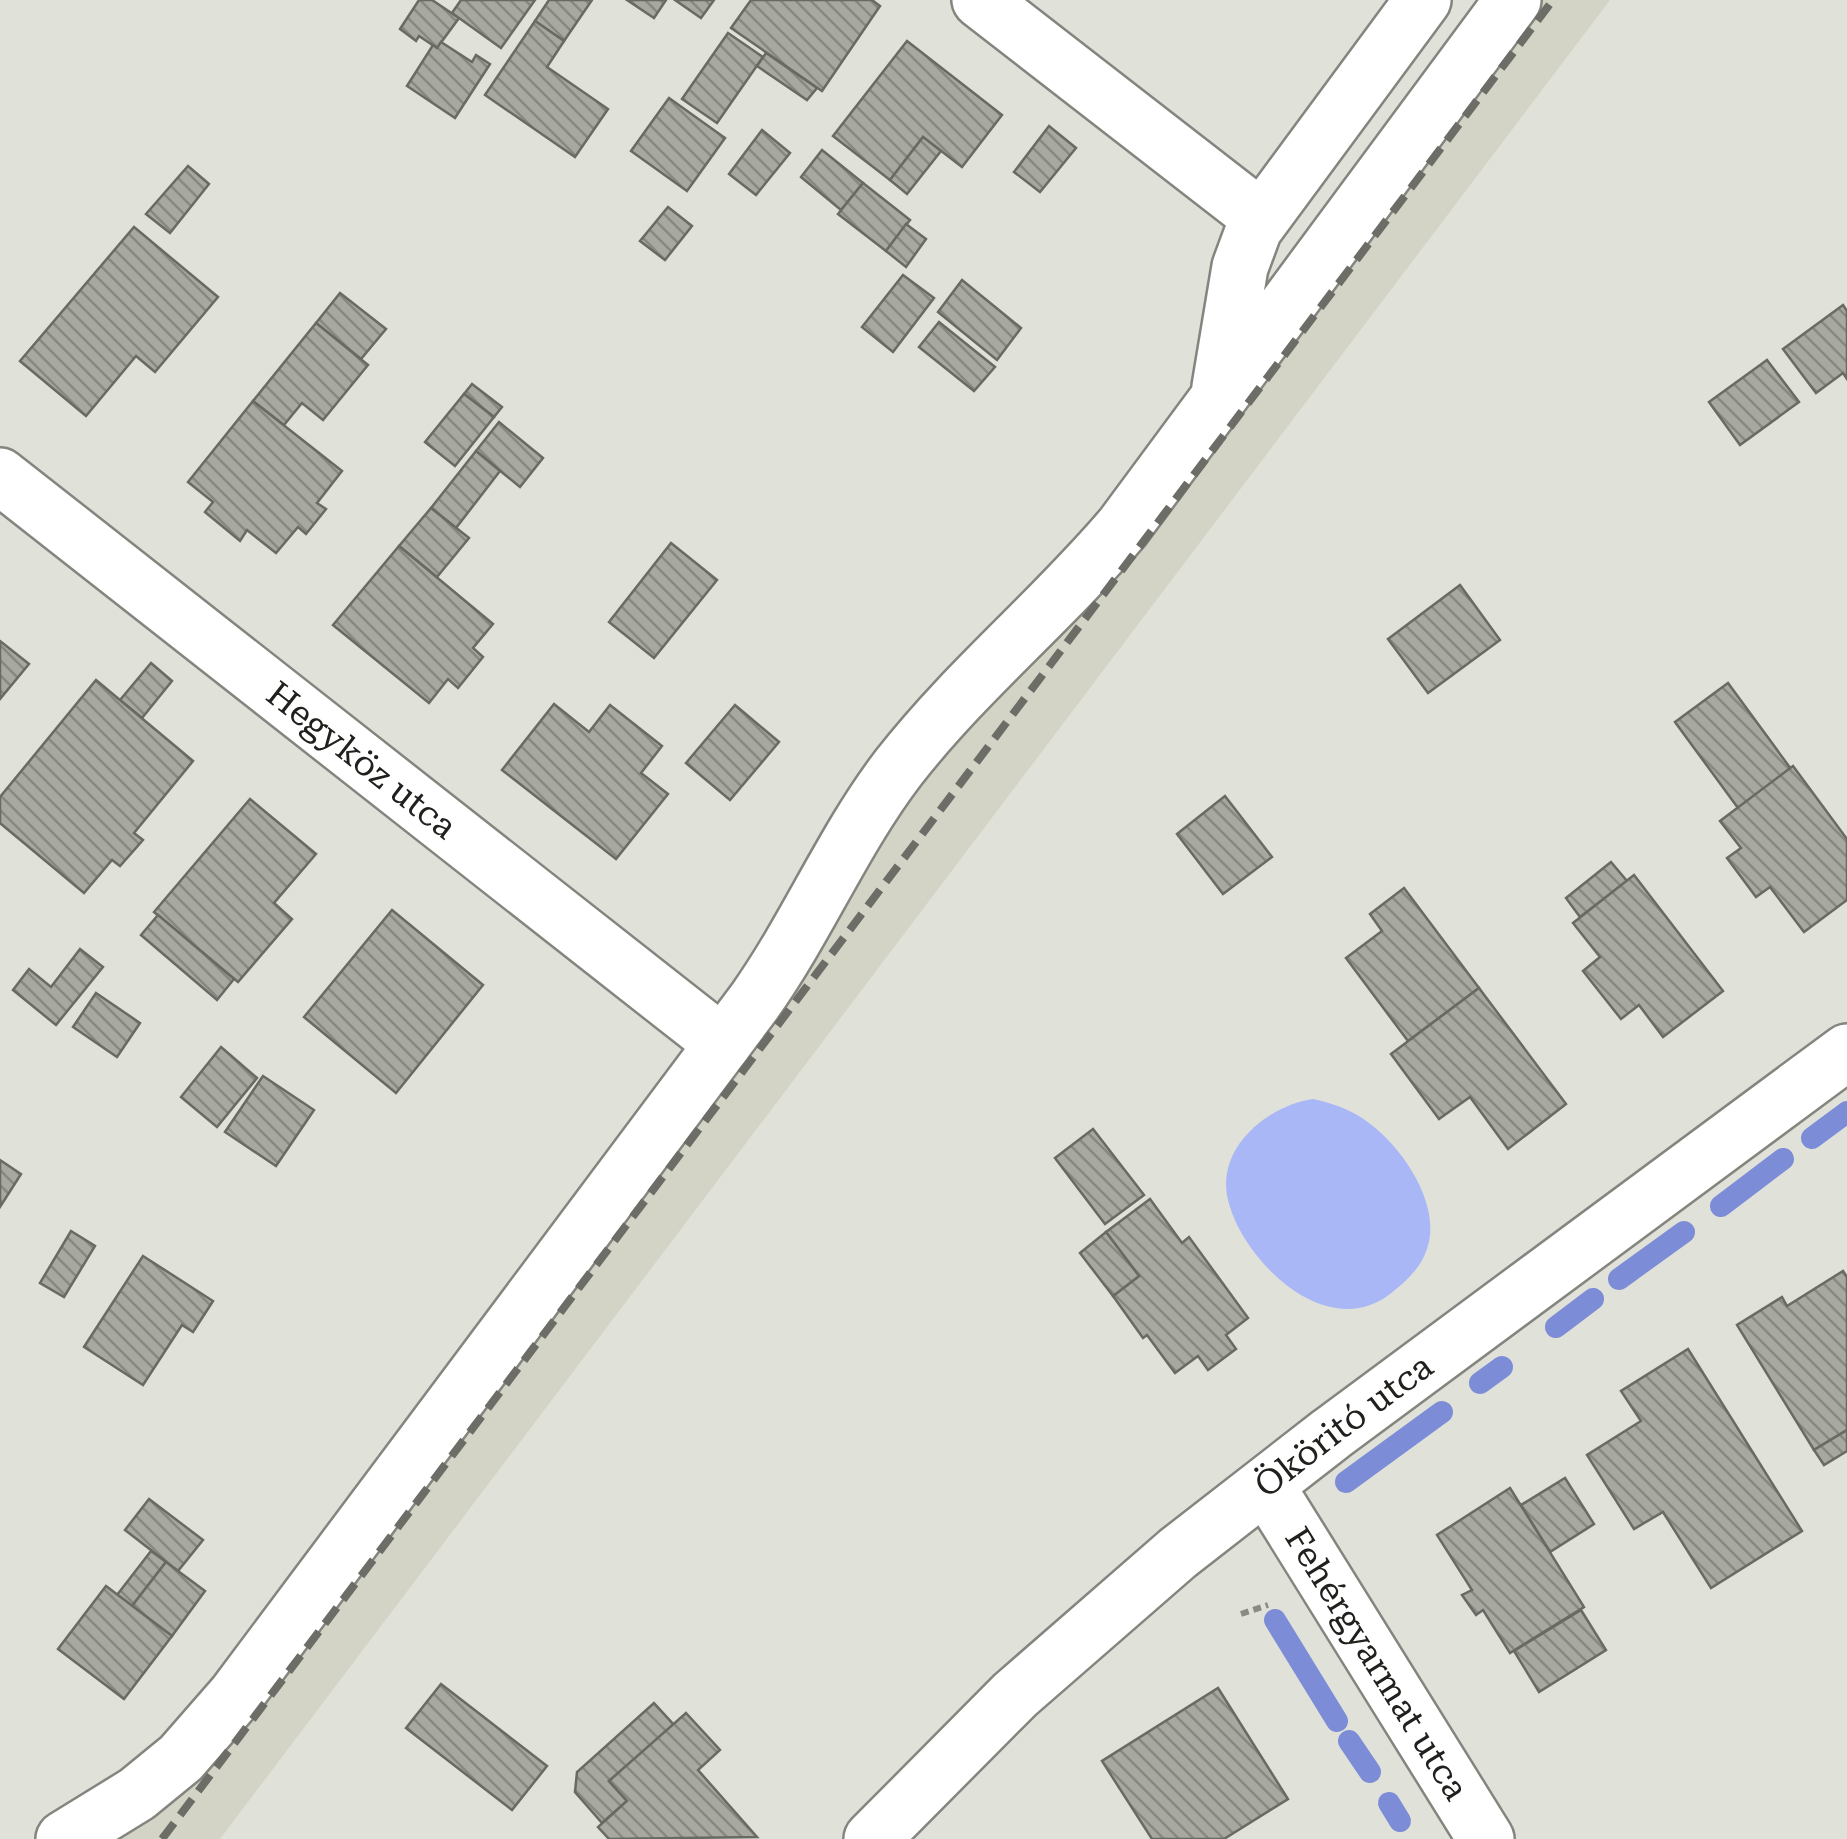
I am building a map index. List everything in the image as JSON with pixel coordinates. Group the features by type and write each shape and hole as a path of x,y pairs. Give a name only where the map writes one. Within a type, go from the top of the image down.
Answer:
{"street":[{"path":"980,0 1261,218"},
{"path":"1218,398 1240,267 1248,242 1261,218 1424,0"},
{"path":"64,1839 137,1794 181,1758 236,1695 784,960 862,818 897,771 938,718 1100,554 1513,0"},
{"name":"Hegyköz utca","path":"0,476 723,1044"},
{"name":"Ököritó utca","path":"872,1839 1015,1695 1178,1553 1347,1422 1847,1052"},
{"name":"Fehérgyarmat utca","path":"1267,1487 1486,1839"}],"shaded area":[{"path":"1499,0 1610,0 220,1839 109,1839"},
{"path":"1313,1099 1351,1111 1377,1129 1405,1160 1425,1197 1430,1236 1422,1260 1395,1290 1366,1306 1341,1309 1293,1290 1253,1250 1229,1204 1229,1166 1247,1134 1278,1111"}],"building":[{"path":"419,0 432,0 459,18 437,48 419,36 416,41 400,29"},
{"path":"461,0 535,0 501,48 452,13"},
{"path":"549,0 592,0 564,41 535,21"},
{"path":"627,0 666,0 654,18"},
{"path":"675,0 714,0 701,18"},
{"path":"751,0 872,0 880,6 822,91 731,28"},
{"path":"535,21 564,41 547,67 608,109 575,157 485,95"},
{"path":"728,33 763,57 717,123 682,99"},
{"path":"907,41 1002,115 962,167 923,137 890,180 833,136"},
{"path":"441,42 472,62 476,55 490,64 455,118 407,86 433,45 437,48"},
{"path":"766,53 817,88 807,100 757,66"},
{"path":"669,98 725,138 687,191 631,151"},
{"path":"1049,126 1076,148 1040,192 1014,172"},
{"path":"762,130 790,153 756,195 729,174"},
{"path":"923,137 941,151 907,194 890,180"},
{"path":"822,150 863,183 841,210 801,177"},
{"path":"188,166 209,184 170,233 146,214"},
{"path":"863,183 910,220 886,251 838,214"},
{"path":"668,207 692,226 665,260 640,241"},
{"path":"906,224 926,239 906,267 886,251"},
{"path":"134,227 218,297 155,372 136,356 86,416 20,361"},
{"path":"903,275 934,298 893,352 862,327"},
{"path":"962,280 1021,328 997,360 938,312"},
{"path":"340,293 386,329 361,359 316,323"},
{"path":"1843,305 1847,311 1847,379 1843,373 1816,393 1783,349"},
{"path":"939,322 995,367 974,391 919,347"},
{"path":"316,323 368,365 323,420 302,403 284,425 253,401"},
{"path":"1767,360 1799,402 1740,445 1709,402"},
{"path":"472,384 502,407 494,417 464,394"},
{"path":"464,394 494,417 455,466 425,442"},
{"path":"253,401 342,471 317,503 326,509 306,534 298,527 276,553 247,530 240,541 205,512 213,502 188,482"},
{"path":"499,422 543,458 520,487 476,451"},
{"path":"476,451 500,471 456,528 431,508"},
{"path":"431,508 469,538 437,577 399,546"},
{"path":"671,543 717,580 654,658 609,622"},
{"path":"399,546 493,624 473,648 483,657 458,688 448,679 429,703 333,625"},
{"path":"1460,585 1500,640 1428,693 1388,639"},
{"path":"0,641 29,664 0,699"},
{"path":"151,663 172,681 142,718 120,700"},
{"path":"96,680 193,761 134,833 143,840 120,866 112,860 84,893 0,823 0,797"},
{"path":"1728,683 1791,769 1738,808 1675,722"},
{"path":"554,704 589,732 610,705 662,746 641,773 668,794 616,859 502,770"},
{"path":"735,705 779,742 730,800 686,763"},
{"path":"1793,766 1847,839 1847,900 1804,932 1770,887 1756,897 1727,858 1741,848 1720,821"},
{"path":"1225,796 1272,857 1223,894 1177,834"},
{"path":"250,799 316,854 274,903 292,919 238,982 154,912"},
{"path":"1611,862 1627,881 1580,917 1566,898"},
{"path":"1634,875 1723,991 1663,1037 1639,1005 1621,1019 1583,971 1600,957 1573,923"},
{"path":"1404,888 1479,988 1408,1041 1346,958 1382,931 1370,914"},
{"path":"392,910 483,985 396,1093 304,1017"},
{"path":"158,915 234,979 217,1000 141,935"},
{"path":"80,949 103,967 56,1025 13,990 29,969 51,987"},
{"path":"1479,988 1566,1104 1508,1149 1470,1097 1439,1119 1391,1054"},
{"path":"96,993 140,1023 117,1057 73,1027"},
{"path":"221,1047 257,1078 217,1127 181,1097"},
{"path":"263,1076 314,1110 276,1166 225,1132"},
{"path":"1093,1129 1144,1195 1105,1224 1055,1158"},
{"path":"0,1160 21,1174 0,1207"},
{"path":"1150,1199 1182,1243 1189,1237 1248,1318 1226,1335 1236,1349 1208,1370 1198,1356 1175,1373 1113,1296 1139,1276 1106,1232"},
{"path":"71,1231 95,1246 64,1297 40,1283"},
{"path":"1106,1232 1139,1276 1113,1296 1080,1253"},
{"path":"143,1256 213,1301 193,1332 182,1325 143,1385 84,1347"},
{"path":"1843,1271 1847,1277 1847,1430 1814,1450 1737,1325 1782,1297 1787,1306"},
{"path":"1688,1349 1802,1531 1711,1588 1663,1512 1634,1529 1587,1455 1641,1421 1621,1391"},
{"path":"1847,1430 1847,1451 1824,1465 1814,1450"},
{"path":"1565,1478 1594,1524 1550,1552 1521,1505"},
{"path":"1510,1488 1584,1607 1510,1653 1483,1610 1476,1615 1462,1595 1472,1590 1437,1535"},
{"path":"149,1499 203,1540 178,1571 125,1530"},
{"path":"151,1551 166,1562 132,1606 117,1595"},
{"path":"166,1562 205,1591 172,1636 132,1606"},
{"path":"106,1586 172,1636 124,1699 58,1649"},
{"path":"1581,1610 1606,1650 1539,1692 1514,1651"},
{"path":"441,1684 547,1766 512,1810 406,1728"},
{"path":"1218,1688 1288,1799 1224,1839 1152,1839 1102,1761"},
{"path":"654,1703 674,1725 609,1781 627,1801 602,1823 575,1792 577,1772"},
{"path":"686,1713 720,1750 698,1770 757,1837 609,1839 598,1827 627,1801 609,1781"}],"waterway":[{"path":"1812,1138 1847,1112"},
{"path":"1721,1206 1783,1159"},
{"path":"1619,1279 1684,1232"},
{"path":"1556,1327 1593,1299"},
{"path":"1480,1383 1502,1367"},
{"path":"1346,1482 1442,1412"},
{"path":"1275,1620 1337,1721"},
{"path":"1349,1741 1370,1772"},
{"path":"1389,1803 1400,1821"}],"railway":[{"path":"162,1839 1553,0"}]}
